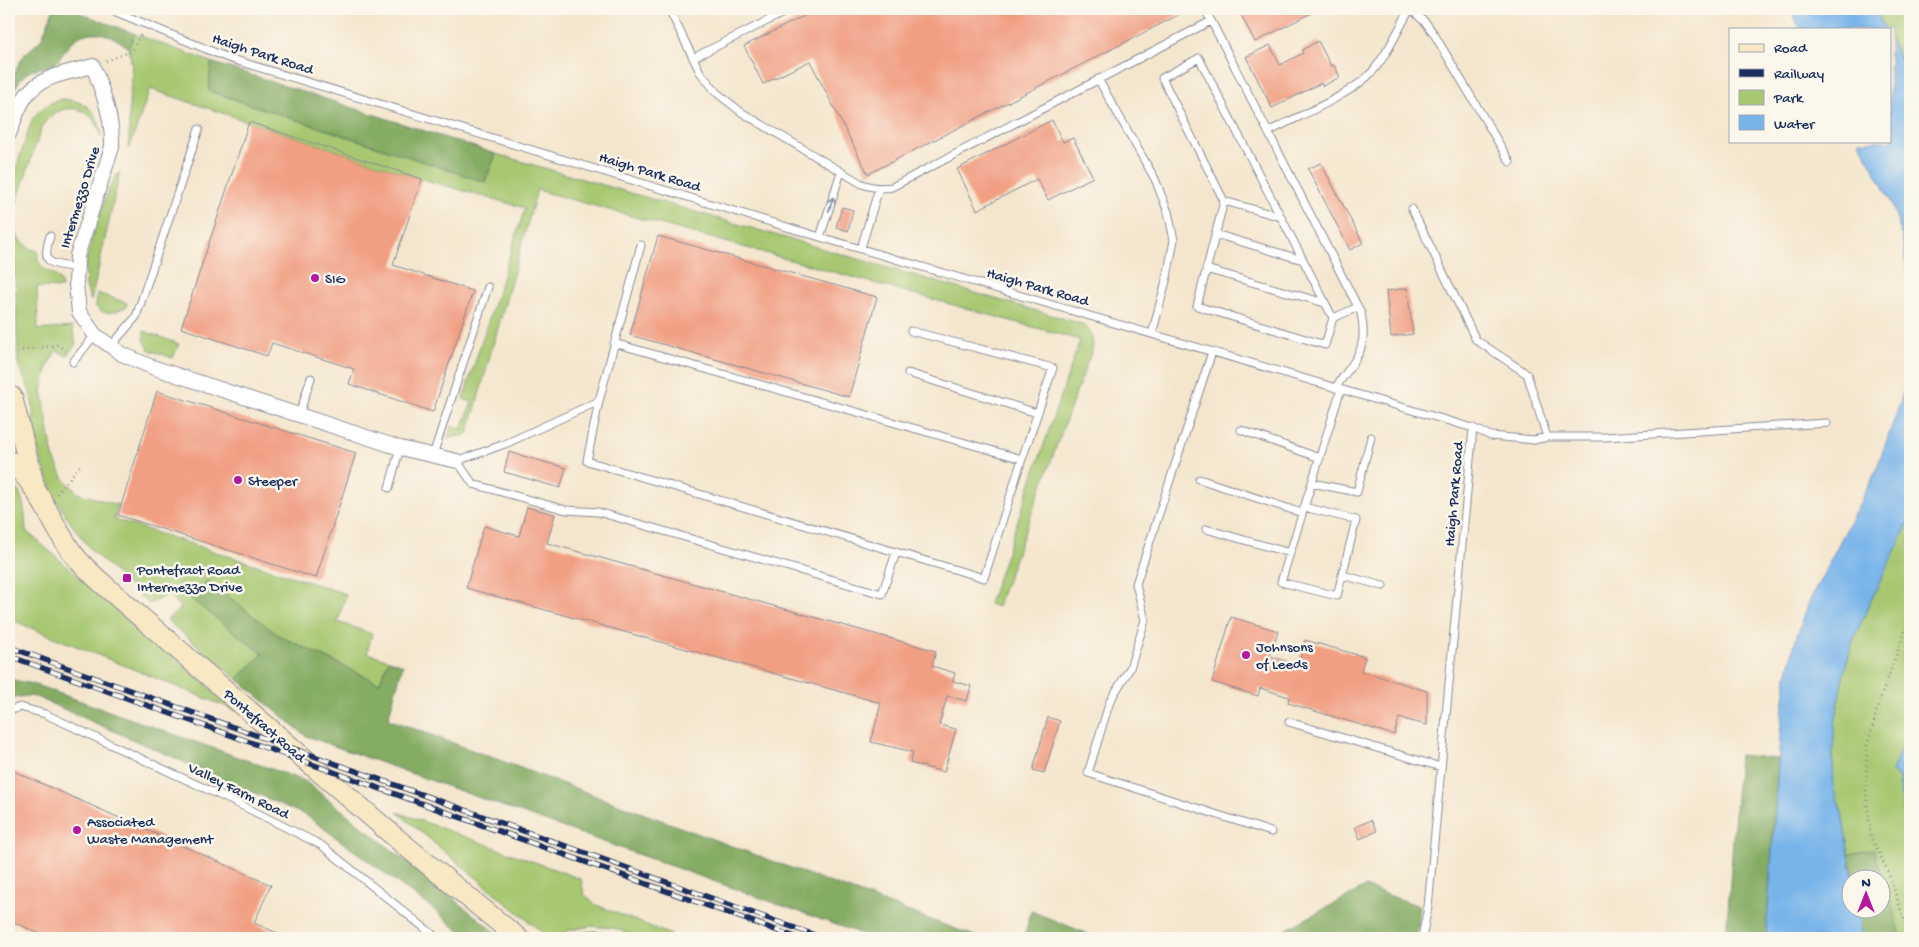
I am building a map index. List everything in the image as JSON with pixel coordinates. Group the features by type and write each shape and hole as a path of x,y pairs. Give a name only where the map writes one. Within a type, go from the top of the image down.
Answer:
{"main road":[{"path":"9,424 13,410 11,392"},
{"name":"Pontefract Road","path":"11,392 35,490"},
{"name":"Pontefract Road","path":"9,461 20,470 35,490 74,556 113,593 396,838 518,938"}],"street":[{"path":"9,134 22,103 28,93 36,86 60,75 93,66"},
{"name":"Intermezzo Drive","path":"93,66 110,118 112,147 77,256 76,284 79,312 95,335 122,354 152,367 400,448 456,460"}],"lane":[{"name":"Haigh Park Road","path":"109,9 228,58 820,237 1473,428 1442,767 1428,907 1422,938"},
{"path":"669,9 700,72 717,93 741,112 841,172 862,184 879,188 892,187 1211,21"},
{"path":"693,58 776,12 791,9"},
{"path":"1199,479 1303,510 1356,520 1337,596 1281,582 1303,510 1320,458 1338,389 1358,358 1363,344 1364,328 1358,307 1205,9"},
{"path":"1268,132 1351,90 1372,72 1386,52 1410,9 1426,23 1434,34 1510,162"},
{"path":"1199,58 1333,318 1325,345 1197,306 1224,201 1162,78 1199,58"},
{"path":"1098,79 1155,179 1168,212 1174,240 1168,277 1152,334"},
{"path":"111,346 136,317 199,129"},
{"path":"820,237 841,172"},
{"path":"861,248 879,188"},
{"path":"1224,201 1281,216"},
{"path":"1412,209 1476,340 1527,374 1547,437"},
{"path":"1215,234 1303,260"},
{"path":"50,236 46,252 48,259 54,264 77,268"},
{"path":"640,245 599,401 587,461 984,578 1052,368 911,331"},
{"path":"1206,269 1325,303"},
{"path":"433,455 488,287"},
{"path":"1333,318 1358,307"},
{"path":"74,360 95,335"},
{"path":"614,343 1022,459"},
{"path":"1212,352 1136,584 1145,620 1130,668 1110,701 1088,773 1271,832"},
{"path":"908,373 1037,413"},
{"path":"299,415 311,378"},
{"path":"599,401 505,444 456,460 474,484 566,510 598,512 882,594 896,553"},
{"path":"1473,428 1491,436 1534,440 1547,437 1605,437 1826,423"},
{"path":"1241,430 1320,458"},
{"path":"1312,483 1357,492 1371,437"},
{"path":"389,488 400,448"},
{"path":"1206,529 1290,553"},
{"path":"1342,575 1383,586"},
{"name":"Valley Farm Road","path":"9,711 20,706 45,714 245,807 321,845 437,938"},
{"path":"1289,722 1442,767"},
{"path":"567,938 589,933 606,933 622,938"}],"path":[{"path":"93,66 132,51 146,24"},
{"path":"12,352 58,345 74,360"},
{"path":"45,508 82,463"},
{"path":"1910,617 1867,744 1866,792 1871,837 1888,872 1910,936"}],"green space":[{"path":"50,9 70,9 135,34 128,48 115,38 99,33 84,34 77,38 55,63 33,70 23,76 16,86 9,108 9,91 18,65 26,53 41,40 53,10"},
{"path":"1875,9 1910,9 1910,79 1892,43 1892,28 1884,28"},
{"path":"135,34 211,62 209,91 485,182 496,154 1082,324 1090,334 1093,347 997,607 989,604 1080,340 537,190 468,434 447,439 452,426 462,429 472,402 463,399 525,208 422,179 150,89 129,149 129,100 132,64 128,48"},
{"path":"211,62 496,154 485,182 209,91"},
{"path":"62,99 79,102 91,109 98,121 102,138 98,127 85,112 77,109 68,109 59,111 50,117 42,126 12,216 14,228 19,238 26,246 38,251 40,264 61,282 62,288 37,287 38,330 72,327 76,344 67,356 56,350 48,366 42,390 53,456 64,479 78,493 118,505 114,519 346,594 338,622 372,634 367,653 389,660 379,683 278,635 207,581 192,599 263,654 237,679 167,620 181,608 168,595 149,604 92,551 57,501 40,459 34,431 30,391 18,364 16,287 9,244 9,190 32,120 40,110 50,103"},
{"path":"120,172 91,301 86,282 86,262 105,199"},
{"path":"97,293 127,303 126,307 114,312 103,312 96,307"},
{"path":"144,331 179,344 173,358 149,350 144,339"},
{"path":"9,479 21,496 26,531 237,711 9,619"},
{"path":"1910,520 1910,724 1892,772 1899,778 1906,824 1905,837 1910,858 1910,938 1863,938 1860,920 1892,920 1892,870 1852,870 1842,813 1833,788 1833,747 1842,680 1852,643"},
{"path":"207,580 278,635 379,683 389,660 403,665 388,719 980,938 873,938 306,736 237,679 263,654 191,599"},
{"path":"9,679 33,684 305,781 503,938 467,938 432,908 307,816 36,697 25,696 9,699"},
{"path":"1739,755 1778,759 1766,938 1726,938"},
{"path":"397,812 581,879 584,894 596,905 679,938 641,938 613,928 591,926 570,930 555,938 549,938"},
{"path":"1874,849 1881,870 1852,870 1849,854"},
{"path":"1365,887 1420,906 1417,938 1270,938"},
{"path":"1892,906 1902,938 1863,938 1860,920 1892,920"},
{"path":"1031,911 1098,938 1024,938"}],"water":[{"path":"1790,9 1875,9 1884,28 1800,28"},
{"path":"1892,43 1910,79 1910,291 1902,236 1892,204 1860,142 1892,142"},
{"path":"1910,366 1910,520 1852,643 1842,680 1833,747 1833,788 1842,813 1852,870 1842,870 1842,920 1860,920 1863,938 1766,938 1781,723 1787,676 1796,638 1810,600 1875,473 1901,401"},
{"path":"1910,724 1910,858 1905,837 1906,824 1899,778 1892,772"}],"building":[{"path":"818,9 1190,9 868,174 810,61 763,84 744,46"},
{"path":"1238,9 1319,9 1255,42"},
{"path":"1318,41 1331,66 1334,65 1340,77 1323,86 1321,83 1272,108 1246,57 1270,45 1280,65 1303,53 1302,50"},
{"path":"1052,120 1063,142 1073,138 1093,177 1048,200 1037,179 977,210 957,169"},
{"name":"SIG","path":"249,122 422,179 393,265 473,291 433,412 349,384 354,369 272,343 267,356 181,328"},
{"path":"1321,163 1363,243 1350,250 1308,169"},
{"path":"842,207 853,210 848,231 836,227"},
{"path":"658,236 877,297 849,397 630,335"},
{"path":"1407,288 1413,334 1391,337 1386,291"},
{"name":"Steeper","path":"157,391 356,453 316,578 118,515"},
{"path":"509,452 566,468 560,488 504,472"},
{"path":"527,507 555,514 547,543 936,651 932,666 955,673 953,681 971,686 967,701 947,696 939,725 956,729 944,772 910,763 913,752 871,742 881,703 466,588 484,526 519,536"},
{"path":"1231,617 1278,631 1270,656 1298,665 1305,640 1365,657 1361,671 1427,691 1427,725 1399,718 1394,735 1288,703 1289,697 1260,688 1258,696 1212,682"},
{"path":"1048,717 1060,721 1044,773 1033,770"},
{"name":"Associated Waste Management","path":"9,769 271,885 254,923 289,938 49,938 9,920"},
{"path":"1371,820 1377,831 1360,839 1355,827"}],"railway":[{"path":"9,647 823,938"},
{"path":"9,656 798,938"}],"place":[{"name":"SIG","path":"315,278"},
{"name":"Steeper","path":"238,480"},
{"name":"Pontefract Road Intermezzo Drive","path":"127,578"},
{"name":"Johnsons of Leeds","path":"1246,655"},
{"name":"Associated Waste Management","path":"77,830"}]}
